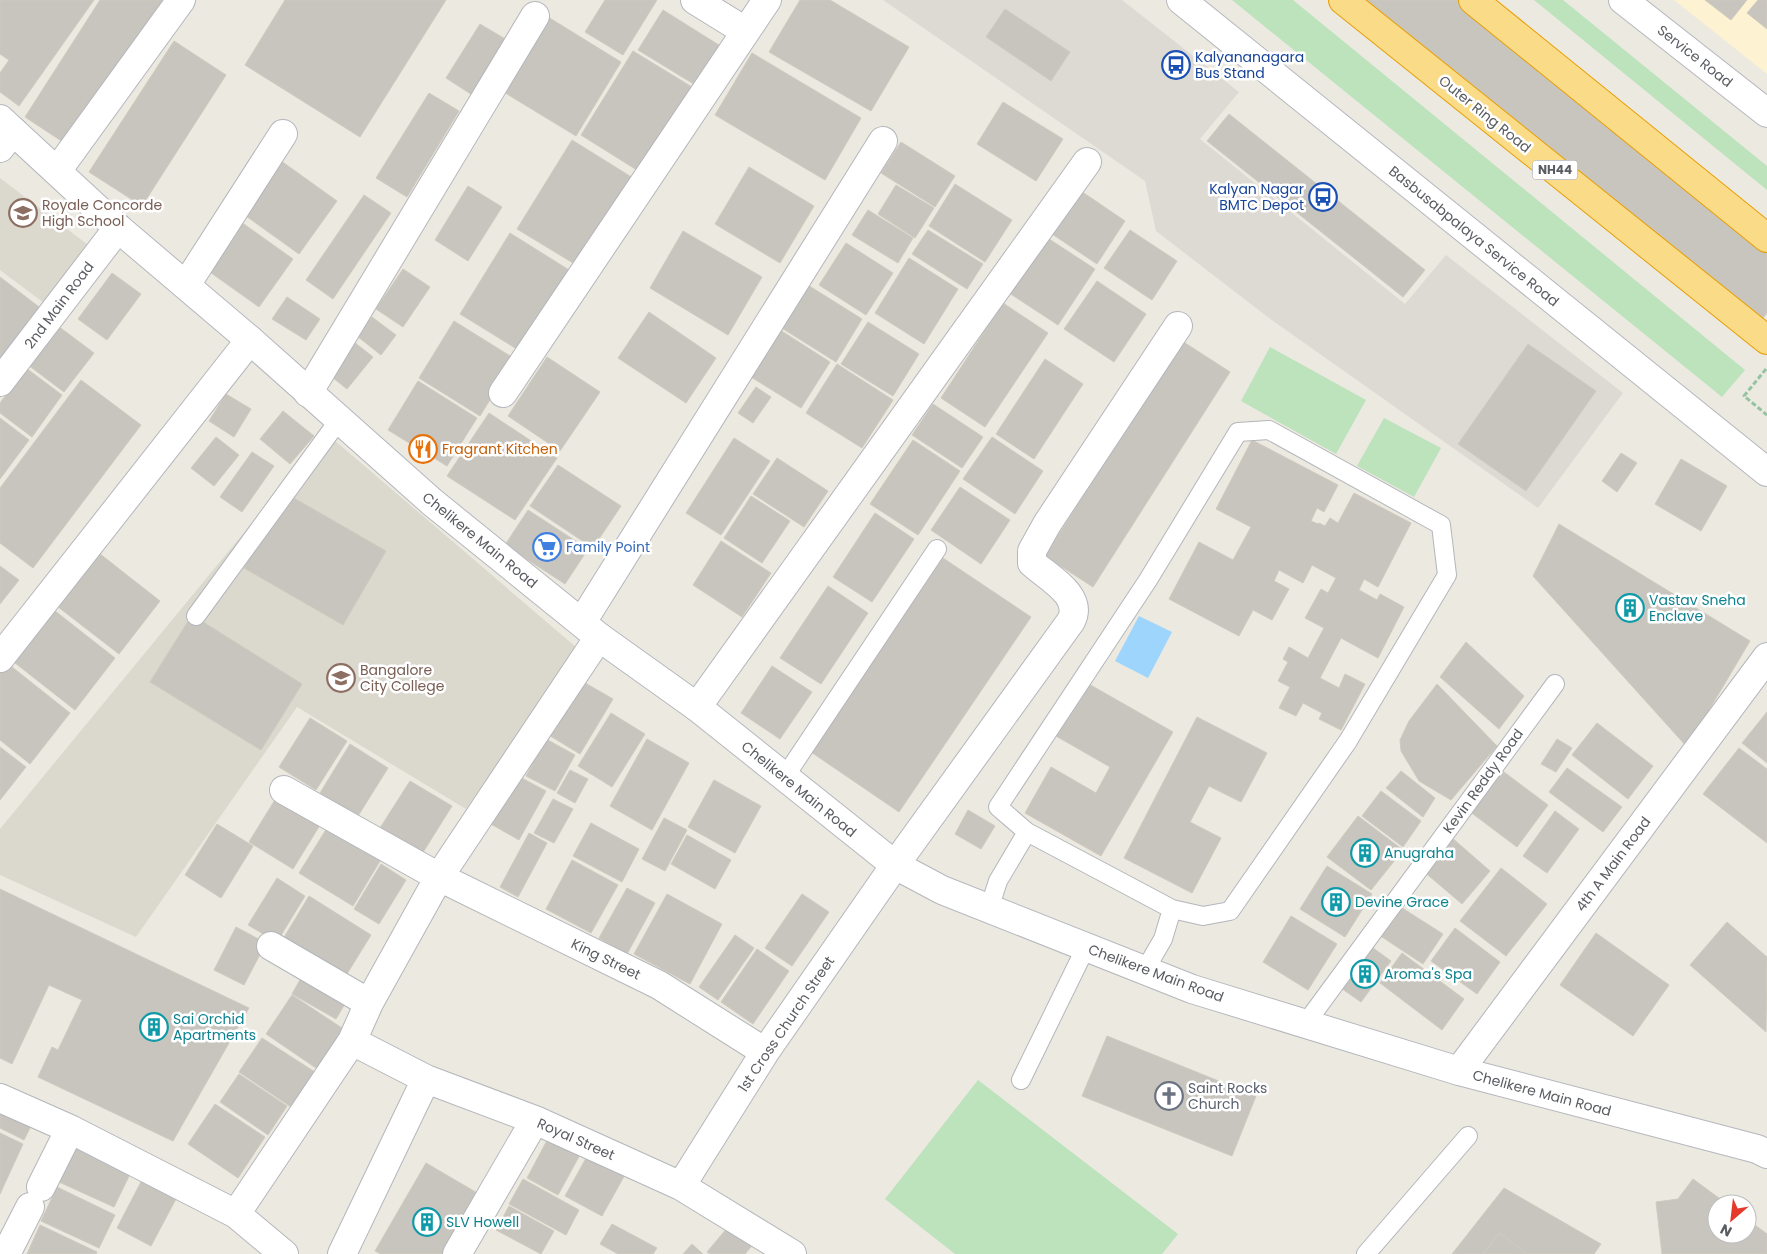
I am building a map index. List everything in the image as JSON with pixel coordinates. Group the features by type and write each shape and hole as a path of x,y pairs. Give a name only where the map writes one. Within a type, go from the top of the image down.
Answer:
{"highway":[{"name":"Outer Ring Road","path":"1343,0 1767,340"},
{"path":"1473,0 1767,238"}],"street":[{"path":"57,171 181,0"},
{"path":"695,0 745,31"},
{"path":"503,393 767,0"},
{"name":"Basbusabpalaya Service Road","path":"1180,0 1767,472"},
{"name":"Service Road","path":"1623,0 1767,113"},
{"path":"308,393 535,16"},
{"name":"Chelikere Main Road","path":"4,133 57,171 118,228 250,340 432,502 591,630 697,707 895,865 942,890 1192,989 1306,1022 1459,1071 1764,1146"},
{"path":"186,285 283,134"},
{"path":"236,1214 352,1041 369,1003 440,877 591,630 884,141"},
{"path":"697,707 1087,162"},
{"name":"2nd Main Road","path":"0,382 118,228"},
{"name":"1st Cross Church Street","path":"681,1186 765,1052 895,865 1071,621 1075,607 1072,598 1032,563 1032,551 1047,524 1178,326"},
{"path":"0,658 250,340"},
{"name":"4th A Main Road","path":"1459,1071 1767,657"},
{"name":"King Street","path":"284,790 440,877 659,985 765,1052"},
{"path":"271,946 369,1003"},
{"name":"Royal Street","path":"352,1041 426,1079 535,1120 681,1186 792,1254"},
{"path":"342,1254 426,1079"},
{"path":"0,1098 70,1129 236,1214 284,1254"},
{"path":"457,1254 535,1120"},
{"path":"6,1254 70,1129"}],"lane":[{"path":"196,616 339,420"},
{"path":"1269,430 1441,525 1447,575 1348,741 1230,911 1203,916 1172,909 1027,832 998,807 1148,580 1238,432 1269,430"},
{"path":"784,778 937,550"},
{"name":"Kevin Reddy Road","path":"1306,1022 1555,684"},
{"path":"989,909 998,881 1027,832"},
{"path":"1145,970 1163,939 1172,909"},
{"path":"1021,1080 1086,947"},
{"path":"1366,1254 1468,1136"}],"path":[{"path":"1767,368 1744,396 1767,415"}],"shaded area":[{"path":"883,0 1122,0 1239,92 1200,139 1405,304 1446,255 1623,393 1538,508 1269,318 1156,231 1145,181"},
{"path":"1674,0 1767,0 1767,74"},
{"name":"Royale Concorde High School","path":"0,178 92,248 48,306 0,270"},
{"name":"Bangalore City College","path":"326,433 577,648 466,809 297,707 136,937 0,875 0,829"}],"green space":[{"path":"1232,0 1293,0 1745,370 1722,397"},
{"path":"1534,0 1563,0 1767,166 1767,190"},
{"path":"1270,347 1366,400 1336,454 1241,401"},
{"path":"1384,418 1441,448 1414,497 1357,466"},
{"path":"978,1080 1178,1234 1162,1254 955,1254 885,1199"}],"water":[{"path":"1139,616 1172,632 1148,678 1115,661"}],"building":[{"path":"0,0 94,0 19,106 0,92 0,73 9,60 0,54"},
{"path":"100,0 163,0 69,146 25,117"},
{"path":"285,0 446,0 360,137 245,65"},
{"path":"605,0 657,0 623,55 585,32"},
{"path":"800,0 830,0 909,47 871,111 769,52"},
{"path":"1344,0 1480,0 1767,232 1767,313 1753,330"},
{"path":"1705,0 1747,0 1731,20"},
{"path":"1758,0 1767,0 1767,29 1747,13"},
{"path":"1005,9 1070,52 1051,81 986,37"},
{"path":"663,10 722,47 697,86 638,50"},
{"path":"548,17 621,62 576,136 502,91"},
{"path":"480,24 512,43 477,98 446,78"},
{"path":"174,41 226,75 142,206 89,172"},
{"path":"633,51 692,87 640,172 581,135"},
{"path":"752,53 861,118 825,180 715,115"},
{"path":"429,93 459,111 407,197 376,178"},
{"path":"1003,102 1063,139 1036,181 977,144"},
{"path":"1229,114 1425,270 1403,297 1207,141"},
{"path":"572,140 633,178 578,266 517,229"},
{"path":"901,142 955,176 935,207 881,173"},
{"path":"277,158 337,201 299,254 239,211"},
{"path":"749,167 814,206 780,263 715,224"},
{"path":"955,184 1012,220 985,262 929,226"},
{"path":"896,185 934,208 915,238 878,214"},
{"path":"468,186 502,207 468,261 435,240"},
{"path":"1075,187 1125,221 1097,264 1046,230"},
{"path":"364,195 391,213 333,299 306,280"},
{"path":"868,210 913,238 898,263 852,235"},
{"path":"241,222 293,259 259,307 207,270"},
{"path":"928,230 983,264 967,289 912,254"},
{"path":"1130,230 1177,261 1152,300 1104,268"},
{"path":"683,231 762,277 728,335 650,288"},
{"path":"510,233 569,270 520,351 460,314"},
{"path":"1043,235 1095,269 1058,325 1006,291"},
{"path":"846,243 893,273 866,315 819,285"},
{"path":"909,258 958,289 924,344 875,313"},
{"path":"403,269 430,287 403,327 376,309"},
{"path":"112,273 141,294 107,340 78,319"},
{"path":"0,277 43,310 0,367"},
{"path":"1097,281 1146,314 1114,362 1064,329"},
{"path":"803,282 862,319 836,362 777,325"},
{"path":"287,297 320,319 306,340 272,319"},
{"path":"1003,303 1048,333 985,427 941,398"},
{"path":"649,312 716,358 686,403 618,358"},
{"path":"372,317 396,335 381,355 357,336"},
{"path":"454,321 515,359 480,416 419,378"},
{"path":"868,322 919,354 893,396 841,364"},
{"path":"58,326 94,353 64,392 28,365"},
{"path":"780,330 830,362 801,408 751,377"},
{"path":"349,338 373,357 347,389 323,370"},
{"path":"1182,341 1230,372 1093,587 1045,556"},
{"path":"1528,344 1596,391 1526,491 1458,444"},
{"path":"547,357 600,392 560,451 508,416"},
{"path":"1045,359 1083,384 1034,459 996,434"},
{"path":"837,364 893,400 862,448 806,413"},
{"path":"26,368 62,395 32,437 0,413 0,403"},
{"path":"81,380 141,425 33,568 0,543 0,488"},
{"path":"418,381 477,418 447,466 388,430"},
{"path":"756,387 771,397 753,423 738,413"},
{"path":"226,394 251,409 234,437 209,421"},
{"path":"933,404 983,437 962,468 912,435"},
{"path":"283,411 314,436 290,464 260,439"},
{"path":"489,413 557,458 515,520 447,476"},
{"path":"0,418 29,440 0,479"},
{"path":"216,437 239,455 214,486 191,468"},
{"path":"992,437 1043,471 1015,514 963,479"},
{"path":"734,438 770,461 721,535 686,513"},
{"path":"913,440 960,471 918,535 870,504"},
{"path":"1252,440 1338,485 1324,512 1317,508 1311,521 1325,526 1330,518 1338,523 1354,493 1411,523 1378,587 1364,579 1359,590 1377,600 1380,594 1404,607 1378,658 1341,638 1320,678 1339,688 1345,674 1365,684 1341,730 1319,719 1322,713 1303,703 1296,716 1279,708 1290,687 1278,681 1288,662 1283,659 1289,647 1308,658 1324,628 1305,618 1321,589 1328,593 1336,578 1312,565 1303,583 1279,570 1274,581 1289,589 1272,620 1253,610 1239,636 1169,599 1199,542 1233,560 1251,527 1216,509"},
{"path":"252,452 274,466 242,512 220,497"},
{"path":"1621,453 1637,463 1617,492 1602,481"},
{"path":"777,458 828,491 804,527 753,494"},
{"path":"1681,459 1727,486 1701,531 1655,504"},
{"path":"558,465 621,506 593,548 530,506"},
{"path":"960,487 1010,520 981,564 931,530"},
{"path":"287,494 386,551 343,625 244,568"},
{"path":"751,496 790,521 762,563 724,538"},
{"name":"Family Point","path":"528,510 588,549 565,584 505,545"},
{"path":"875,513 914,539 872,602 833,577"},
{"name":"Vastav Sneha Enclave","path":"1559,524 1750,641 1687,747 1533,576"},
{"path":"721,541 771,573 742,617 693,585"},
{"path":"95,550 160,601 119,654 53,603"},
{"path":"943,558 1031,617 899,812 811,752"},
{"path":"0,566 19,580 0,604"},
{"path":"828,586 868,613 821,684 780,658"},
{"path":"50,607 115,658 75,710 10,659"},
{"path":"192,615 302,684 261,750 150,682"},
{"path":"1466,642 1524,696 1499,729 1440,677"},
{"path":"7,663 70,713 30,764 0,740 0,673"},
{"path":"772,666 812,692 780,739 741,713"},
{"path":"580,680 613,699 580,754 547,734"},
{"path":"1087,683 1173,732 1101,856 1025,813 1051,767 1096,793 1110,767 1056,736"},
{"path":"1437,684 1497,746 1451,800 1419,781 1401,751 1400,740 1409,721"},
{"path":"1767,712 1767,763 1742,743"},
{"path":"611,713 645,734 612,787 578,766"},
{"path":"1197,717 1267,753 1241,802 1209,786 1190,822 1221,838 1192,893 1124,858"},
{"path":"310,718 347,741 316,790 279,767"},
{"path":"1597,723 1653,766 1628,799 1572,755"},
{"path":"546,739 575,755 555,791 526,776"},
{"path":"647,739 689,763 652,830 610,806"},
{"path":"1557,739 1572,748 1556,772 1541,764"},
{"path":"350,744 388,768 358,816 320,793"},
{"path":"0,747 26,767 0,800"},
{"path":"1739,748 1767,769 1767,843 1703,794"},
{"path":"1567,768 1622,807 1603,832 1549,792"},
{"path":"1500,769 1548,805 1517,847 1469,811"},
{"path":"570,770 588,779 575,803 557,793"},
{"path":"1401,771 1435,798 1423,817 1386,788"},
{"path":"516,775 546,791 519,840 489,823"},
{"path":"714,780 761,806 735,853 688,827"},
{"path":"410,781 452,806 422,854 380,828"},
{"path":"1381,791 1421,821 1403,847 1362,816"},
{"path":"276,798 320,825 293,869 249,842"},
{"path":"553,799 573,809 554,843 534,833"},
{"path":"968,810 995,826 981,849 955,834"},
{"path":"1555,811 1579,829 1547,873 1523,856"},
{"name":"Anugraha","path":"1358,816 1403,850 1371,890 1327,857"},
{"path":"664,818 687,830 665,871 642,859"},
{"path":"591,823 639,849 622,882 573,856"},
{"path":"217,824 253,846 221,898 185,875"},
{"path":"327,828 380,861 353,906 299,873"},
{"path":"529,833 547,843 518,897 500,887"},
{"path":"687,835 731,860 715,889 671,864"},
{"path":"1451,837 1490,871 1462,904 1422,870"},
{"path":"572,860 618,885 591,933 546,909"},
{"path":"381,864 406,880 379,924 354,909"},
{"name":"Devine Grace","path":"1327,866 1372,894 1345,937 1300,909"},
{"path":"1501,868 1547,904 1506,956 1460,921"},
{"path":"277,878 305,896 277,942 248,925"},
{"path":"627,888 655,903 627,954 599,938"},
{"name":"Sai Orchid Apartments","path":"0,889 249,1008 173,1141 38,1077 52,1047 58,1050 82,1000 49,985 12,1064 0,1058"},
{"path":"667,894 722,924 690,984 634,954"},
{"path":"802,894 829,912 792,966 765,948"},
{"path":"309,896 371,935 342,982 280,944"},
{"path":"1399,906 1443,934 1423,964 1379,935"},
{"path":"1291,916 1337,944 1308,990 1263,962"},
{"path":"1727,922 1767,957 1766,1032 1690,965"},
{"path":"236,927 266,943 244,985 214,970"},
{"path":"1455,928 1500,962 1477,994 1431,961"},
{"path":"1596,933 1669,985 1633,1036 1560,985"},
{"path":"735,935 754,948 718,1000 699,987"},
{"name":"Aroma's Spa","path":"1369,945 1391,961 1361,1002 1338,986"},
{"path":"757,949 789,971 753,1024 721,1002"},
{"path":"1402,953 1464,999 1442,1030 1380,983"},
{"path":"305,971 349,997 336,1019 292,994"},
{"path":"292,995 345,1030 319,1070 266,1034"},
{"name":"Saint Rocks Church","path":"1107,1036 1256,1096 1232,1156 1082,1096"},
{"path":"262,1038 318,1074 294,1109 239,1072"},
{"path":"239,1074 287,1106 268,1135 220,1102"},
{"path":"215,1104 265,1137 238,1178 188,1144"},
{"path":"0,1106 33,1122 24,1140 0,1128"},
{"path":"0,1133 23,1144 0,1194"},
{"path":"551,1133 582,1151 558,1195 527,1178"},
{"path":"77,1144 132,1170 114,1207 59,1182"},
{"path":"590,1151 627,1171 602,1216 565,1196"},
{"name":"SLV Howell","path":"426,1163 479,1194 445,1254 381,1254 375,1251"},
{"path":"143,1178 177,1197 151,1246 117,1228"},
{"path":"523,1179 579,1210 566,1235 509,1204"},
{"path":"1693,1179 1713,1194 1707,1194 1707,1244 1757,1244 1757,1226 1767,1234 1767,1254 1662,1254 1656,1202 1678,1199"},
{"path":"57,1187 115,1215 99,1248 41,1221"},
{"path":"1504,1188 1601,1244 1594,1254 1527,1254 1500,1233 1483,1254 1452,1254"},
{"path":"509,1206 554,1231 541,1254 496,1230"},
{"path":"733,1221 756,1241 745,1254 710,1254 707,1252"},
{"path":"612,1224 657,1248 653,1254 618,1254 600,1244"},
{"path":"40,1225 97,1252 96,1254 27,1254"},
{"path":"1500,1233 1527,1254 1483,1254"},
{"path":"692,1244 703,1254 683,1254"}],"place":[{"name":"Kalyananagara Bus Stand","path":"1176,65"},
{"name":"Kalyan Nagar BMTC Depot","path":"1323,197"},
{"name":"Royale Concorde High School","path":"23,213"},
{"name":"Fragrant Kitchen","path":"423,449"},
{"name":"Family Point","path":"547,547"},
{"name":"Vastav Sneha Enclave","path":"1630,608"},
{"name":"Bangalore City College","path":"341,678"},
{"name":"Anugraha","path":"1365,853"},
{"name":"Devine Grace","path":"1336,902"},
{"name":"Aroma's Spa","path":"1365,974"},
{"name":"Sai Orchid Apartments","path":"154,1027"},
{"name":"Saint Rocks Church","path":"1169,1096"},
{"name":"SLV Howell","path":"427,1222"}]}
